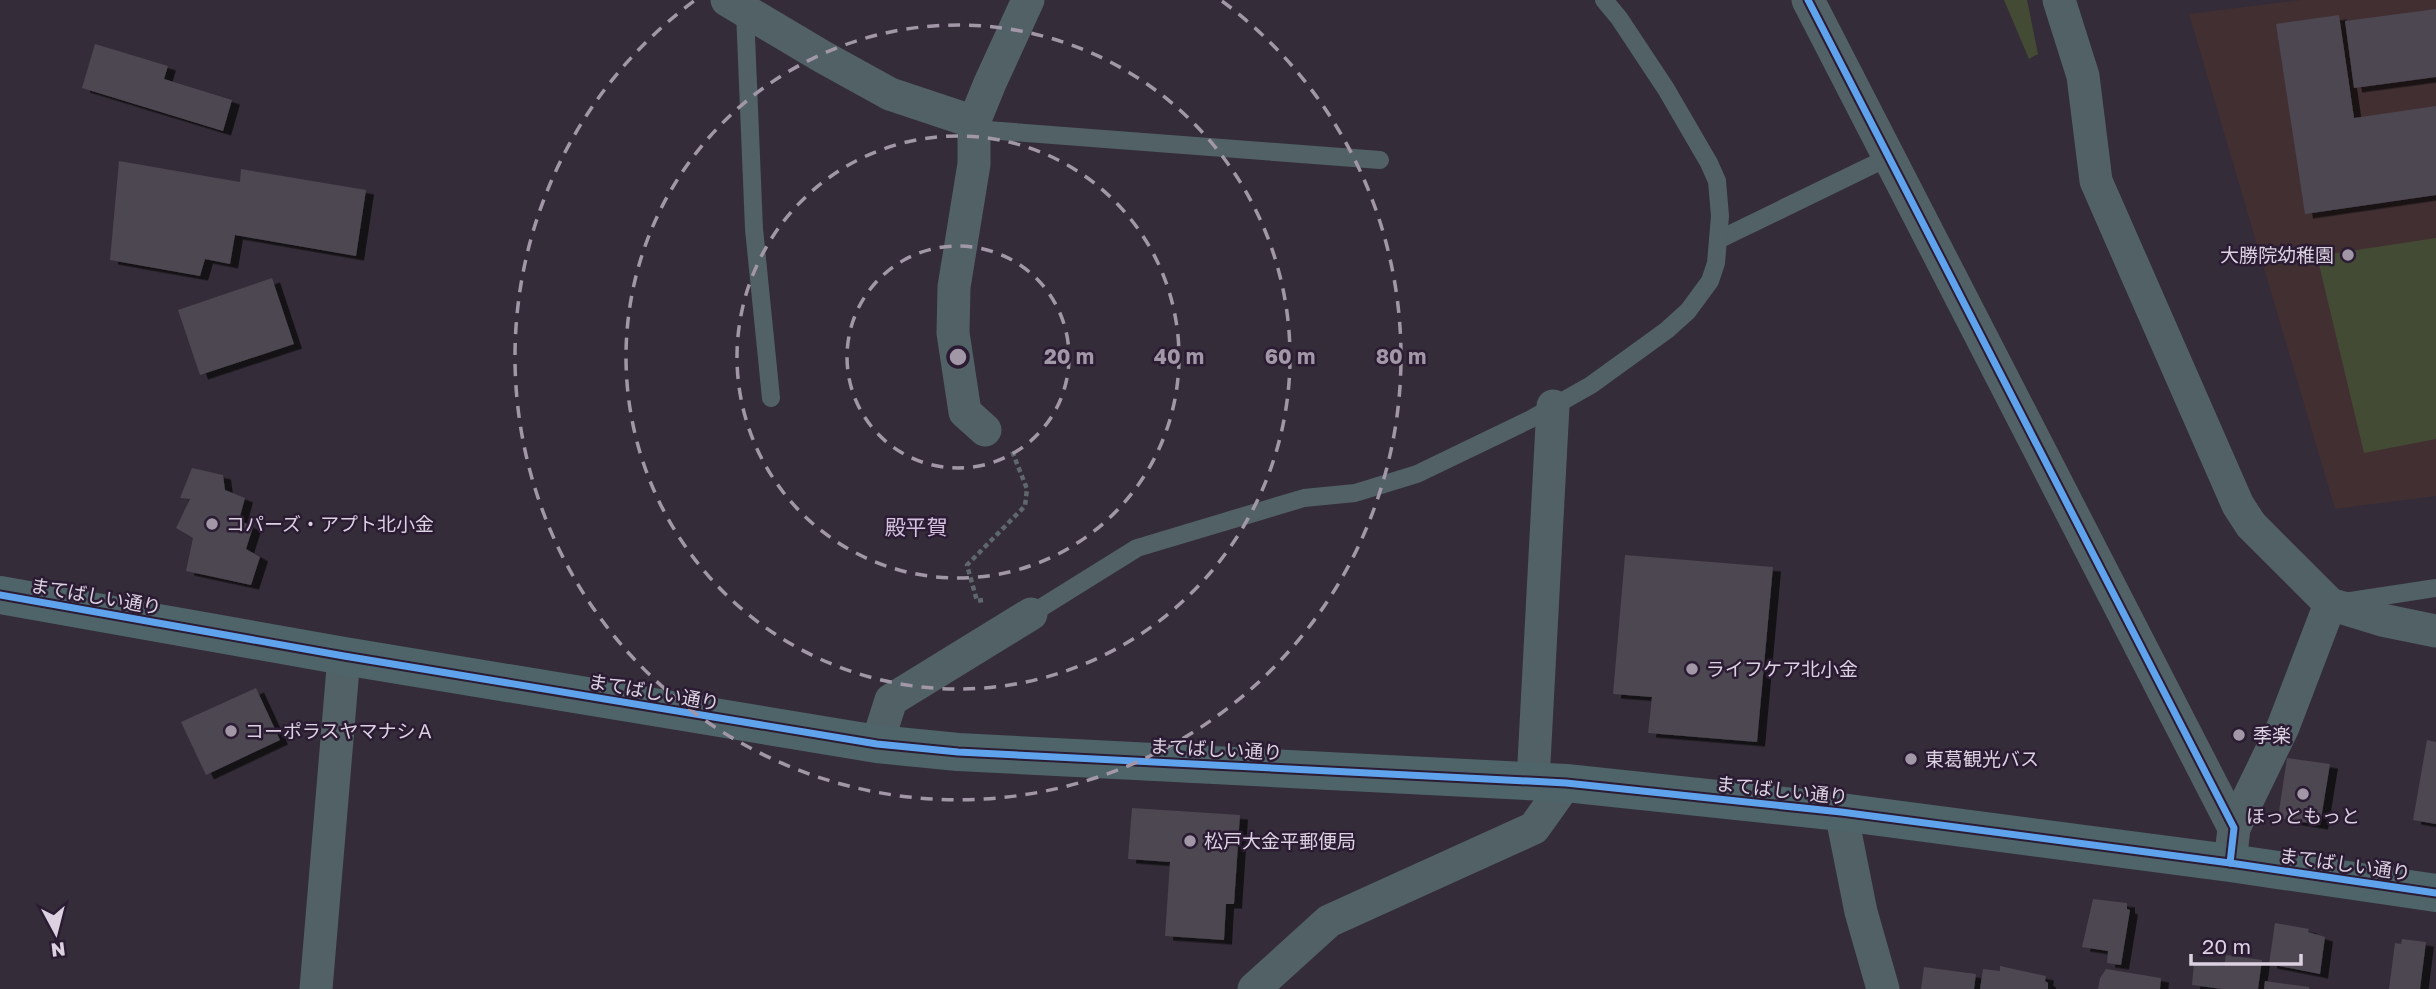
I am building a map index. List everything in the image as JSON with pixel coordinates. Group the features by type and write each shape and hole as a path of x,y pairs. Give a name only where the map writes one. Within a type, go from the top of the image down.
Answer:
{"street":[{"path":"985,430 965,412 953,333 954,287 974,164 974,125 1028,0"},
{"path":"1808,0 2232,845"},
{"path":"2059,0 2083,76 2096,181 2238,505 2251,525 2330,604 2382,620 2436,631"},
{"path":"736,6 890,94 974,125"},
{"path":"1254,989 1329,921 1534,828 1550,782 1553,406"},
{"name":"まてばしい通り","path":"0,595 344,656 877,744 958,752 1550,782 1841,811 2232,845 2436,893"},
{"path":"2232,845 2283,727 2330,604"},
{"path":"877,744 891,700 1031,614"},
{"path":"316,989 344,656"},
{"path":"1841,811 1861,912 1882,989"}],"lane":[{"path":"1031,614 1137,548 1304,498 1355,492 1418,474 1591,385 1667,330 1688,311 1710,281 1716,263 1720,216 1717,181 1709,163 1626,28 1604,0"},
{"path":"736,6 771,398"},
{"path":"974,125 1380,160"},
{"path":"1718,240 1889,157"},
{"path":"2330,604 2436,588"}],"path":[{"path":"985,430 1013,452 1027,489 1025,506 967,565 977,601 1010,597 1031,614"}],"shaded area":[{"name":"大勝院幼稚園","path":"2300,0 2436,0 2436,496 2335,509 2189,14"}],"green space":[{"path":"2004,0 2027,0 2038,54 2029,59"},
{"path":"2436,238 2436,439 2364,453 2317,256"}],"building":[{"path":"2436,9 2436,77 2354,88 2345,21"},
{"path":"2339,15 2354,118 2436,106 2436,195 2305,214 2276,24"},
{"path":"95,44 168,66 164,79 232,100 223,131 82,88"},
{"path":"119,161 240,182 241,169 366,190 356,256 235,235 230,264 205,259 200,276 110,260"},
{"path":"272,278 294,344 200,375 178,310"},
{"name":"コパーズ・アプト北小金","path":"192,468 223,475 225,490 245,498 239,520 253,527 246,549 260,557 251,585 186,571 193,538 176,528 190,499 180,498"},
{"path":"1625,555 1773,567 1757,742 1648,733 1652,697 1613,694"},
{"name":"コーポラスヤマナシＡ","path":"256,688 280,740 206,775 181,722"},
{"path":"2427,740 2436,742 2436,824 2413,820"},
{"path":"2287,758 2330,764 2320,825 2278,818"},
{"path":"1132,808 1240,815 1234,904 1226,904 1224,940 1165,936 1170,862 1128,859"},
{"path":"2093,899 2127,903 2127,909 2130,910 2121,965 2107,963 2108,951 2082,947"},
{"path":"2275,923 2309,929 2308,932 2325,937 2320,974 2269,964"},
{"path":"2402,939 2426,942 2420,989 2389,989 2395,943 2401,944"},
{"path":"2226,955 2262,960 2258,989 2222,989 2192,985 2194,962 2224,966"},
{"path":"2000,966 2046,976 2048,989 1980,989 1983,969 2000,971"},
{"path":"1924,967 1976,974 1974,989 1921,989"},
{"path":"2106,969 2161,978 2160,989 2098,989 2100,978"},
{"path":"2265,981 2309,987 2309,989 2264,989"}],"cycle path":[{"path":"1808,0 2234,828 2230,863"},
{"path":"0,595 344,656 877,744 958,752 1566,783 1841,812 2436,893"}],"place":[{"name":"大勝院幼稚園","path":"2348,255"},
{"name":"コパーズ・アプト北小金","path":"212,524"},
{"name":"ライフケア北小金","path":"1692,669"},
{"name":"コーポラスヤマナシＡ","path":"231,731"},
{"name":"季楽","path":"2239,735"},
{"name":"東葛観光バス","path":"1911,759"},
{"name":"ほっともっと","path":"2303,794"},
{"name":"松戸大金平郵便局","path":"1190,841"}],"district":[{"name":"殿平賀","path":"916,528"}]}
